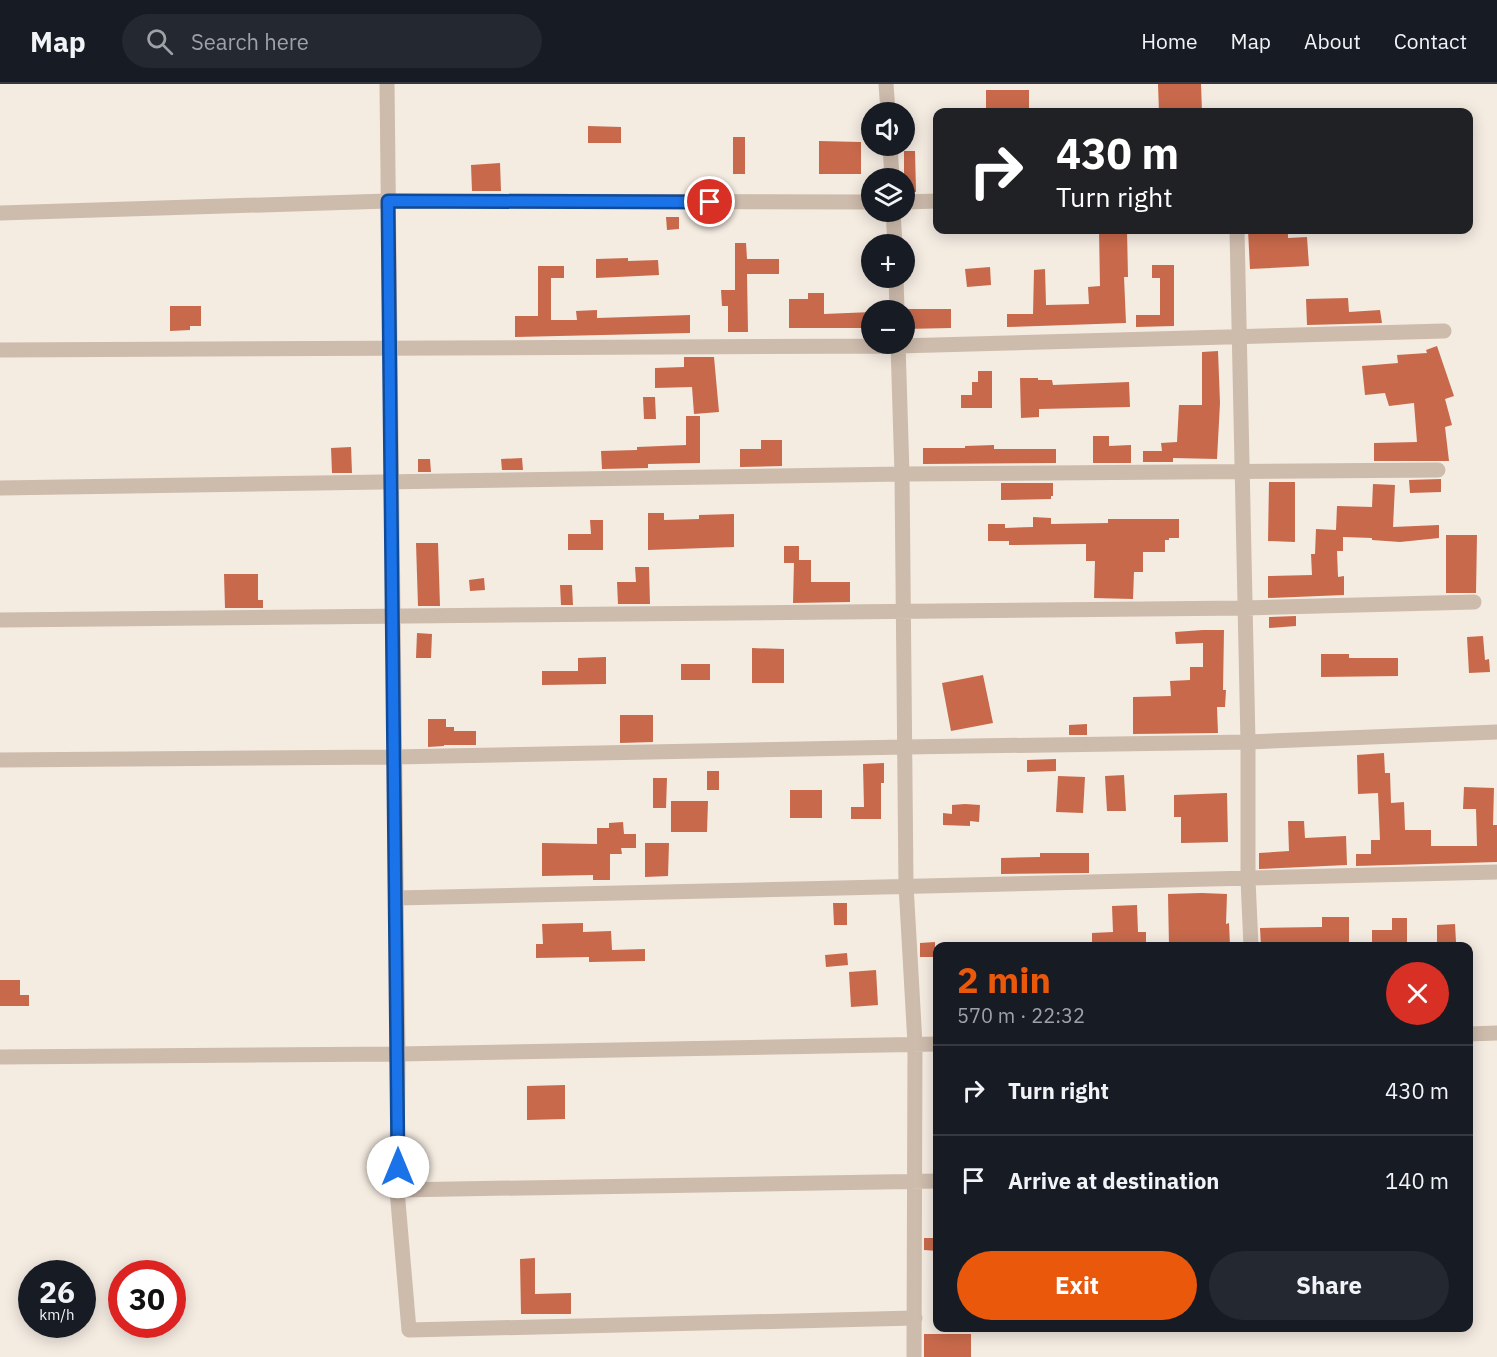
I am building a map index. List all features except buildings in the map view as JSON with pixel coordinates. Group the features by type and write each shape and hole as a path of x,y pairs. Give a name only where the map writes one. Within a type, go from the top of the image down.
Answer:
{"street":[{"path":"387,84 398,1190 409,1329 915,1318"},
{"path":"886,84 887,102"},
{"path":"0,213 388,201 861,202"},
{"path":"915,202 933,201"},
{"path":"1237,234 1251,942"},
{"path":"915,345 1444,331"},
{"path":"0,350 861,345"},
{"path":"898,354 906,747 906,885 915,1044 914,1357"},
{"path":"0,488 902,474 1438,470"},
{"path":"0,620 1245,608 1474,602"},
{"path":"0,760 394,758 1248,742 1497,732"},
{"path":"396,898 906,885 1248,880 1497,872"},
{"path":"1473,1034 1497,1033"},
{"path":"0,1057 398,1054 933,1044"},
{"path":"398,1190 933,1181"}],"route":[{"path":"398,1167 388,201 710,202"}]}
